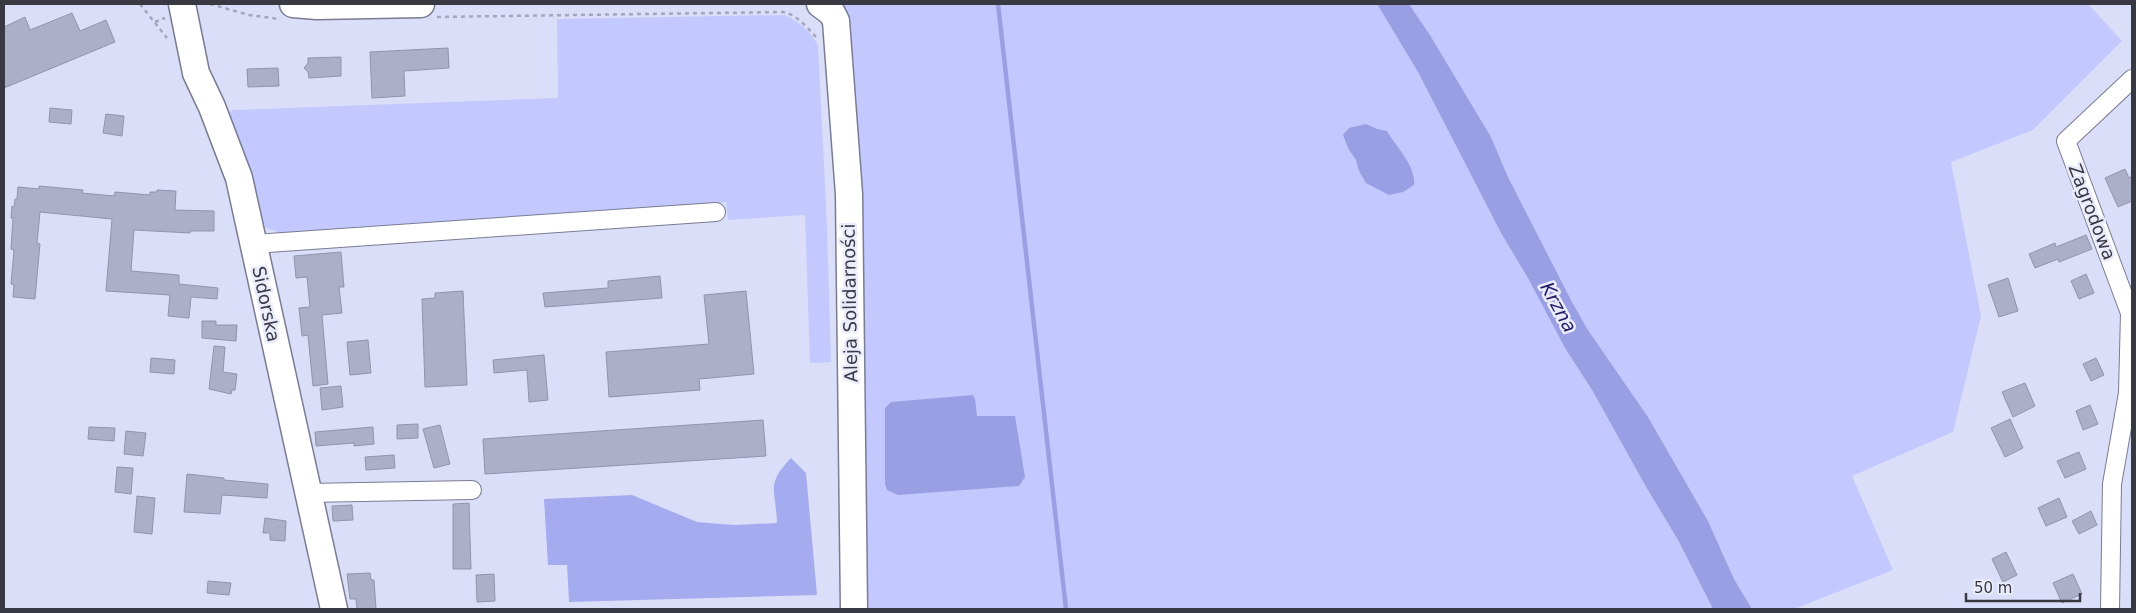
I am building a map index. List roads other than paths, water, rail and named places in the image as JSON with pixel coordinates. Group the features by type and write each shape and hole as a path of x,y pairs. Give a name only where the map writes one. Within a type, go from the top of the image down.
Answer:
{"street":[{"name":"Aleja Solidarności","path":"820,4 832,14 836,22 849,194 854,609"},
{"path":"288,12 316,6 426,10"},
{"name":"Sidorska","path":"171,9 196,73 212,107 238,178 334,609"},
{"name":"Zagrodowa","path":"2110,609 2112,484 2128,393 2130,313 2066,141 2132,80"},
{"path":"253,244 716,212"},
{"path":"308,493 472,490"}],"water":[{"name":"Krzna","path":"1377,4 1409,4 1430,35 1491,137 1508,177 1572,302 1588,330 1648,417 1708,521 1734,579 1752,609 1713,609 1678,540 1592,390 1565,348 1529,280 1501,233 1418,72"},
{"path":"1366,124 1387,131 1409,163 1414,178 1414,185 1403,192 1389,195 1366,183 1343,135 1349,128"},
{"path":"973,395 977,416 1015,416 1025,477 1019,486 898,495 887,490 885,484 885,408 891,402"}],"waterway":[{"path":"998,4 1066,609"}]}
